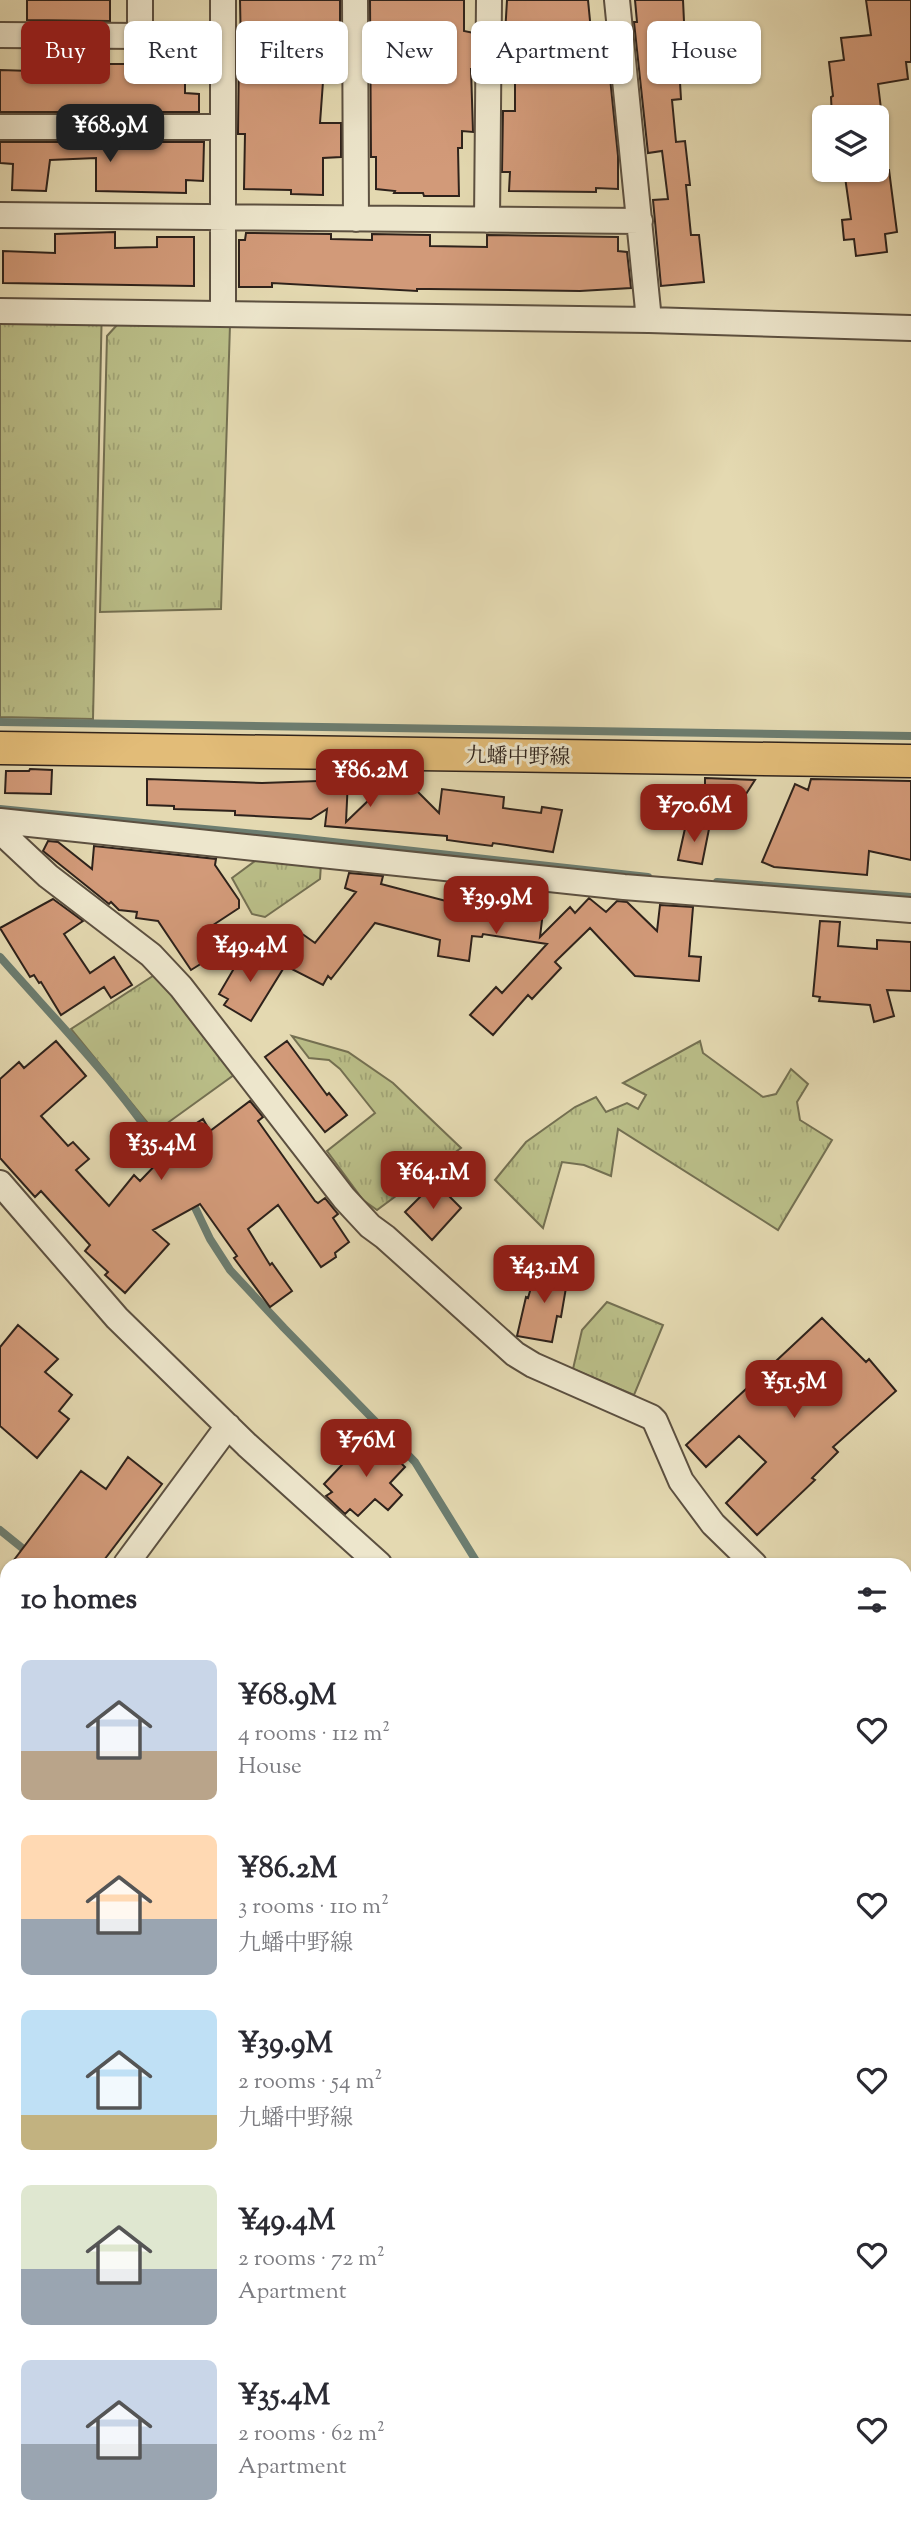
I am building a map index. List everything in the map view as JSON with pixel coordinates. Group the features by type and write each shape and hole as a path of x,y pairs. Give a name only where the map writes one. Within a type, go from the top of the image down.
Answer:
{"main road":[{"name":"九蟠中野線","path":"0,748 911,761"}],"street":[{"path":"0,35 140,36 140,0"},
{"path":"223,0 223,313"},
{"path":"355,0 356,219"},
{"path":"487,220 489,0"},
{"path":"617,0 649,320"},
{"path":"0,127 223,127"},
{"path":"0,215 640,221"},
{"path":"0,311 649,320 911,328"},
{"path":"0,821 624,887 911,910"},
{"path":"0,831 48,876 151,956 181,987 344,1198 370,1226 515,1354 533,1365 655,1421 681,1481 713,1524 748,1558"},
{"path":"0,1183 117,1318 228,1426 372,1558"},
{"path":"130,1558 228,1426"}],"green space":[{"path":"0,300 102,302 93,719 0,717"},
{"path":"127,322 230,325 221,609 100,612 107,336 117,325"},
{"path":"263,855 321,864 320,879 265,917 252,914 232,878"},
{"path":"159,972 238,1072 155,1132 71,1029"},
{"path":"292,1036 348,1052 393,1083 461,1148 377,1210 363,1200 327,1151 375,1113 340,1069 329,1060 309,1058"},
{"path":"700,1041 703,1053 763,1097 776,1094 791,1069 808,1084 797,1102 800,1120 832,1140 778,1230 618,1129 611,1176 584,1165 562,1162 543,1228 495,1180 526,1142 575,1107 596,1097 606,1112 627,1103 638,1109 646,1095 623,1083"},
{"path":"607,1302 663,1325 634,1395 573,1369 582,1330"}],"building":[{"path":"27,0 110,0 110,21 27,20"},
{"path":"240,0 340,0 340,21 240,21"},
{"path":"370,0 464,0 464,31 471,32 473,132 462,131 462,148 458,148 459,196 424,196 423,193 394,193 395,191 376,189 376,157 371,157 371,84 457,84 457,21 370,21"},
{"path":"507,0 588,0 590,21 506,21"},
{"path":"635,0 683,0 684,21 647,21 647,84 680,84 681,99 672,100 676,142 685,141 690,185 686,185 691,235 699,235 704,282 661,286 653,200 668,199 662,151 648,153 634,22 637,22"},
{"path":"866,0 911,0 911,62 906,62 908,79 878,84 881,105 831,105 829,62 844,60 841,38 871,35"},
{"path":"110,64 124,64 124,84 185,84 185,93 199,94 199,112 0,112 0,70 21,71 21,84 110,84"},
{"path":"239,84 323,84 320,123 341,123 341,157 323,158 323,195 291,194 291,190 244,189 245,134 238,134"},
{"path":"515,84 611,84 618,156 618,189 596,188 596,192 509,191 510,172 502,172 503,111 515,111"},
{"path":"0,142 204,142 203,181 186,180 186,193 96,191 96,158 50,160 46,191 12,190 13,164 0,163"},
{"path":"889,170 897,232 885,234 887,252 856,256 854,239 844,240 842,220 851,219 846,182 889,182"},
{"path":"115,232 115,248 157,247 157,237 194,237 194,286 3,283 3,251 55,253 55,234"},
{"path":"246,233 331,234 331,239 372,240 372,234 430,235 430,246 487,247 487,235 618,237 618,251 627,252 631,288 580,291 417,291 272,283 272,287 239,287 239,240 245,240"},
{"path":"52,770 51,794 5,793 6,771"},
{"path":"398,772 439,813 442,789 504,797 503,808 541,813 542,807 562,810 553,852 493,843 492,846 447,840 447,836 325,826 327,809 311,819 235,815 235,811 174,809 174,806 147,805 147,779 262,783 348,780 346,822"},
{"path":"705,778 755,780 730,819 705,817"},
{"path":"811,779 911,781 911,860 869,851 867,875 774,867 762,862 795,784 808,790"},
{"path":"686,824 709,829 702,864 678,860"},
{"path":"48,841 58,842 92,869 94,846 216,859 215,865 239,900 239,908 201,933 215,955 191,970 158,921 136,918 137,912 119,910 111,902 109,904 43,851"},
{"path":"349,873 383,876 381,884 446,901 447,888 520,896 520,893 545,895 540,937 570,907 575,913 589,898 606,912 617,901 627,902 657,931 660,905 693,907 689,956 701,957 699,981 635,976 590,928 555,962 561,968 532,999 528,995 493,1035 470,1015 496,987 502,993 547,944 483,934 482,937 472,936 469,961 438,956 440,940 375,923 331,979 328,976 323,985 270,958 294,928 315,943 356,892 345,888"},
{"path":"53,899 83,921 64,934 90,973 114,957 132,985 111,998 104,987 61,1015 41,982 39,983 34,975 30,977 0,928"},
{"path":"820,921 840,922 838,946 877,949 877,940 911,942 911,991 887,990 894,1016 874,1022 870,1005 819,1001 820,997 813,996"},
{"path":"252,950 283,969 251,1021 224,1005 228,999 219,994 243,953 249,956"},
{"path":"56,1041 86,1076 41,1116 68,1146 73,1142 89,1159 76,1170 109,1206 134,1175 140,1181 167,1153 164,1144 203,1119 210,1131 250,1101 263,1117 258,1121 315,1201 318,1203 325,1198 338,1214 333,1218 349,1242 335,1253 336,1257 321,1267 278,1205 248,1229 270,1265 272,1263 292,1291 270,1307 234,1258 237,1256 200,1204 153,1230 169,1244 125,1293 105,1275 108,1272 85,1251 90,1245 41,1191 35,1197 0,1158 0,1079 19,1062 24,1068"},
{"path":"287,1041 327,1095 329,1093 347,1115 325,1132 265,1057"},
{"path":"435,1182 461,1208 432,1240 405,1212"},
{"path":"544,1265 569,1270 561,1317 557,1316 552,1342 517,1336 526,1297 528,1298 532,1284 540,1285"},
{"path":"822,1318 866,1362 869,1359 896,1391 833,1447 838,1452 812,1478 815,1480 757,1535 726,1503 766,1462 739,1436 706,1467 686,1445"},
{"path":"18,1325 58,1359 45,1372 72,1395 59,1411 69,1419 37,1458 0,1426 0,1347"},
{"path":"371,1434 405,1467 390,1483 402,1495 388,1510 375,1499 358,1516 350,1509 345,1514 326,1496 332,1492 324,1484"},
{"path":"128,1457 162,1484 106,1558 16,1558 81,1471 106,1489"}],"waterway":[{"path":"0,722 911,736"},
{"path":"0,809 297,838 648,877"},
{"path":"717,882 911,897"},
{"path":"0,957 110,1082 151,1134 169,1162"},
{"path":"190,1197 210,1239 230,1270 415,1462 474,1558"},
{"path":"0,1530 35,1558"}]}
